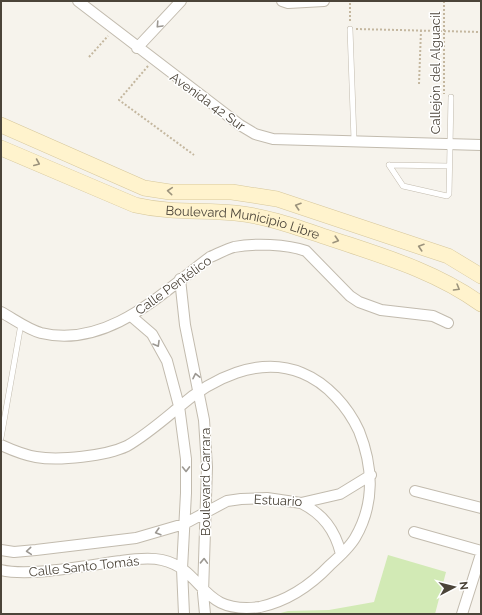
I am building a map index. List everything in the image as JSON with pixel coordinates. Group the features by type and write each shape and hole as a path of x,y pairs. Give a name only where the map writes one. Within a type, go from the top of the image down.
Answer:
{"main road":[{"name":"Boulevard Municipio Libre","path":"1,126 144,188 170,192 232,192 277,199 448,256 481,276"},
{"name":"Boulevard Municipio Libre","path":"1,148 135,205 158,210 235,213 274,220 400,261 444,281 481,304"}],"street":[{"name":"Avenida 42 Sur","path":"78,1 137,48 240,125 255,134 273,139 354,140 481,145"},
{"path":"137,48 181,1"},
{"path":"282,1 288,3 324,1"},
{"name":"Calle Pentélico","path":"1,312 21,324 40,332 60,336 76,336 111,325 131,316 210,257 233,247 274,245 296,247 306,251 350,296 358,302 381,310 433,316 448,323"},
{"name":"Boulevard Carrara","path":"180,280 185,325 200,391 204,420 207,467 203,593 205,614"},
{"name":"Boulevard Carrara","path":"131,316 152,334 167,361 180,406 186,459 182,569 184,614"},
{"path":"1,445 37,458 58,458 107,452 126,446 143,436 200,391 225,377 250,369 270,366 283,367 303,374 332,393 346,408 356,424 363,442 371,475 370,491 365,516 354,539 323,573 302,590 261,607 231,610 212,601 203,593"},
{"name":"Estuario","path":"206,511 227,501 240,498 267,498 301,503 340,494 371,475"},
{"path":"415,491 481,508"},
{"path":"301,503 320,515 328,523 336,538 341,554"},
{"name":"Calle Santo Tomás","path":"1,550 14,552 123,540 184,524 206,511"},
{"path":"414,532 481,552 462,614"},
{"name":"Calle Santo Tomás","path":"1,570 26,572 140,558 163,560 182,569 203,593"}],"lane":[{"path":"350,29 354,140"},
{"path":"449,166 389,165 403,186 447,196 449,194 451,97"},
{"path":"1,438 21,324"}],"path":[{"path":"350,1 350,29 481,32"},
{"name":"Callejón del Alguacil","path":"444,1 444,96"},
{"path":"89,57 114,30"},
{"path":"419,84 421,30"},
{"path":"153,60 119,100 194,155"}],"green space":[{"path":"388,555 446,572 435,614 277,614 288,611 329,610 374,602"}]}
